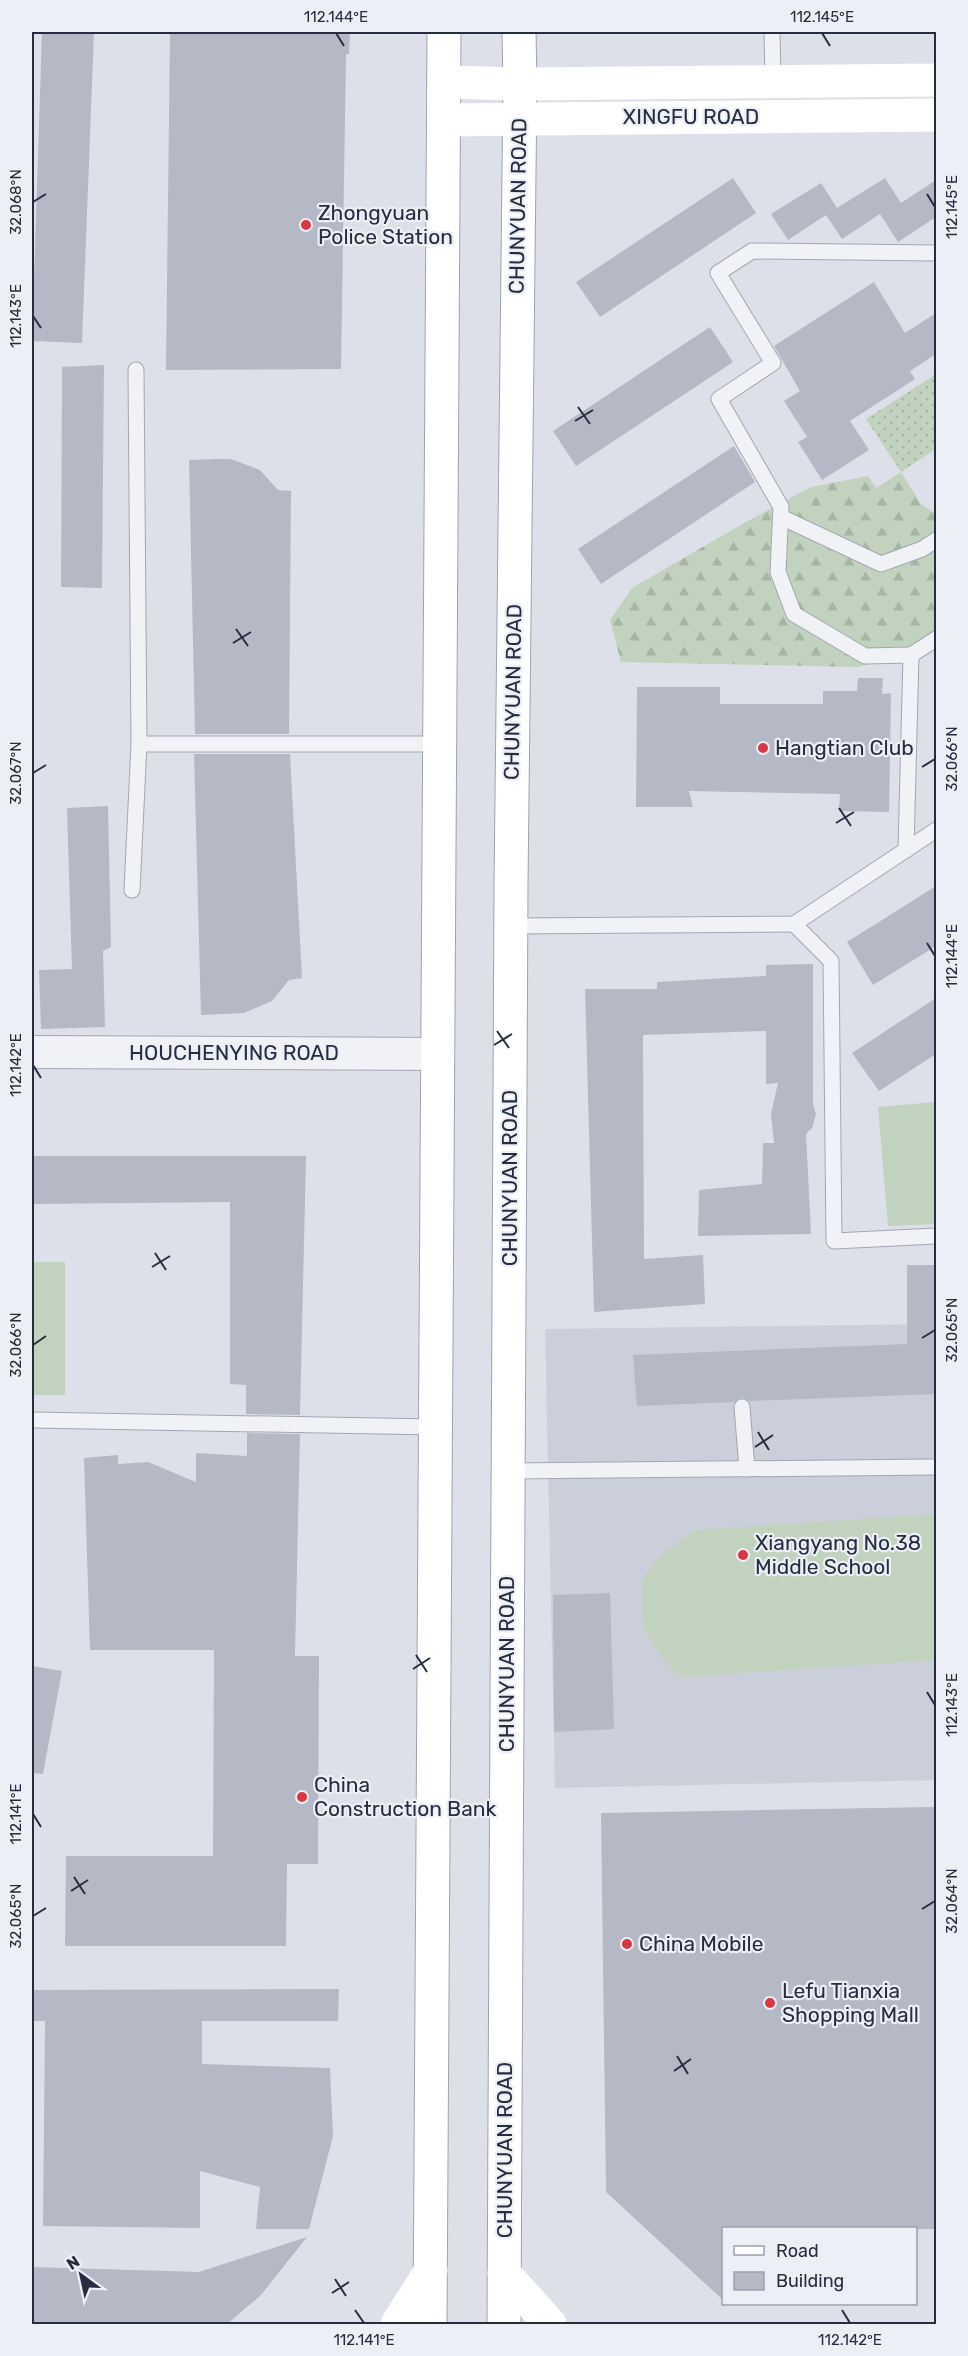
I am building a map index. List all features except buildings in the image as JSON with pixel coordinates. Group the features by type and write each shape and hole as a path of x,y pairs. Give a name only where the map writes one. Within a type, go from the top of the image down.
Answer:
{"main road":[{"path":"430,2325 444,32"},
{"name":"CHUNYUAN ROAD","path":"504,2325 511,926 519,32"},
{"name":"XINGFU ROAD","path":"445,82 520,84 936,80"},
{"name":"XINGFU ROAD","path":"445,120 936,115"},
{"path":"397,2325 431,2270"},
{"path":"504,2272 550,2325"}],"street":[{"name":"HOUCHENYING ROAD","path":"32,1053 437,1054"}],"lane":[{"path":"772,32 773,82"},
{"path":"936,253 752,251 718,273 773,363 719,399 781,507 778,572 794,614 865,656 910,655 936,639"},
{"path":"132,890 139,744 136,370"},
{"path":"781,517 881,564 922,549 936,540"},
{"path":"906,850 910,655"},
{"path":"139,744 439,744"},
{"path":"511,926 794,924 936,830"},
{"path":"794,924 831,961 834,1241 936,1236"},
{"path":"742,1407 747,1469"},
{"path":"32,1420 435,1427"},
{"path":"508,1471 936,1467"}],"shaded area":[{"name":"Xiangyang No.38 Middle School","path":"936,1324 936,1780 555,1788 545,1329"}],"green space":[{"path":"936,374 936,449 901,472 866,419"},
{"path":"901,472 921,504 936,514 936,636 859,667 621,662 610,620 632,588 811,487 868,476 876,488"},
{"path":"936,1102 936,1224 888,1226 878,1107"},
{"path":"32,1262 65,1262 65,1395 32,1395"},
{"path":"936,1514 936,1660 680,1677 660,1655 643,1627 642,1581 660,1556 695,1530"}],"place":[{"name":"Zhongyuan Police Station","path":"306,225"},
{"name":"Hangtian Club","path":"763,748"},
{"name":"Xiangyang No.38 Middle School","path":"743,1555"},
{"name":"China Construction Bank","path":"302,1797"},
{"name":"China Mobile","path":"627,1944"},
{"name":"Lefu Tianxia Shopping Mall","path":"770,2003"}]}
